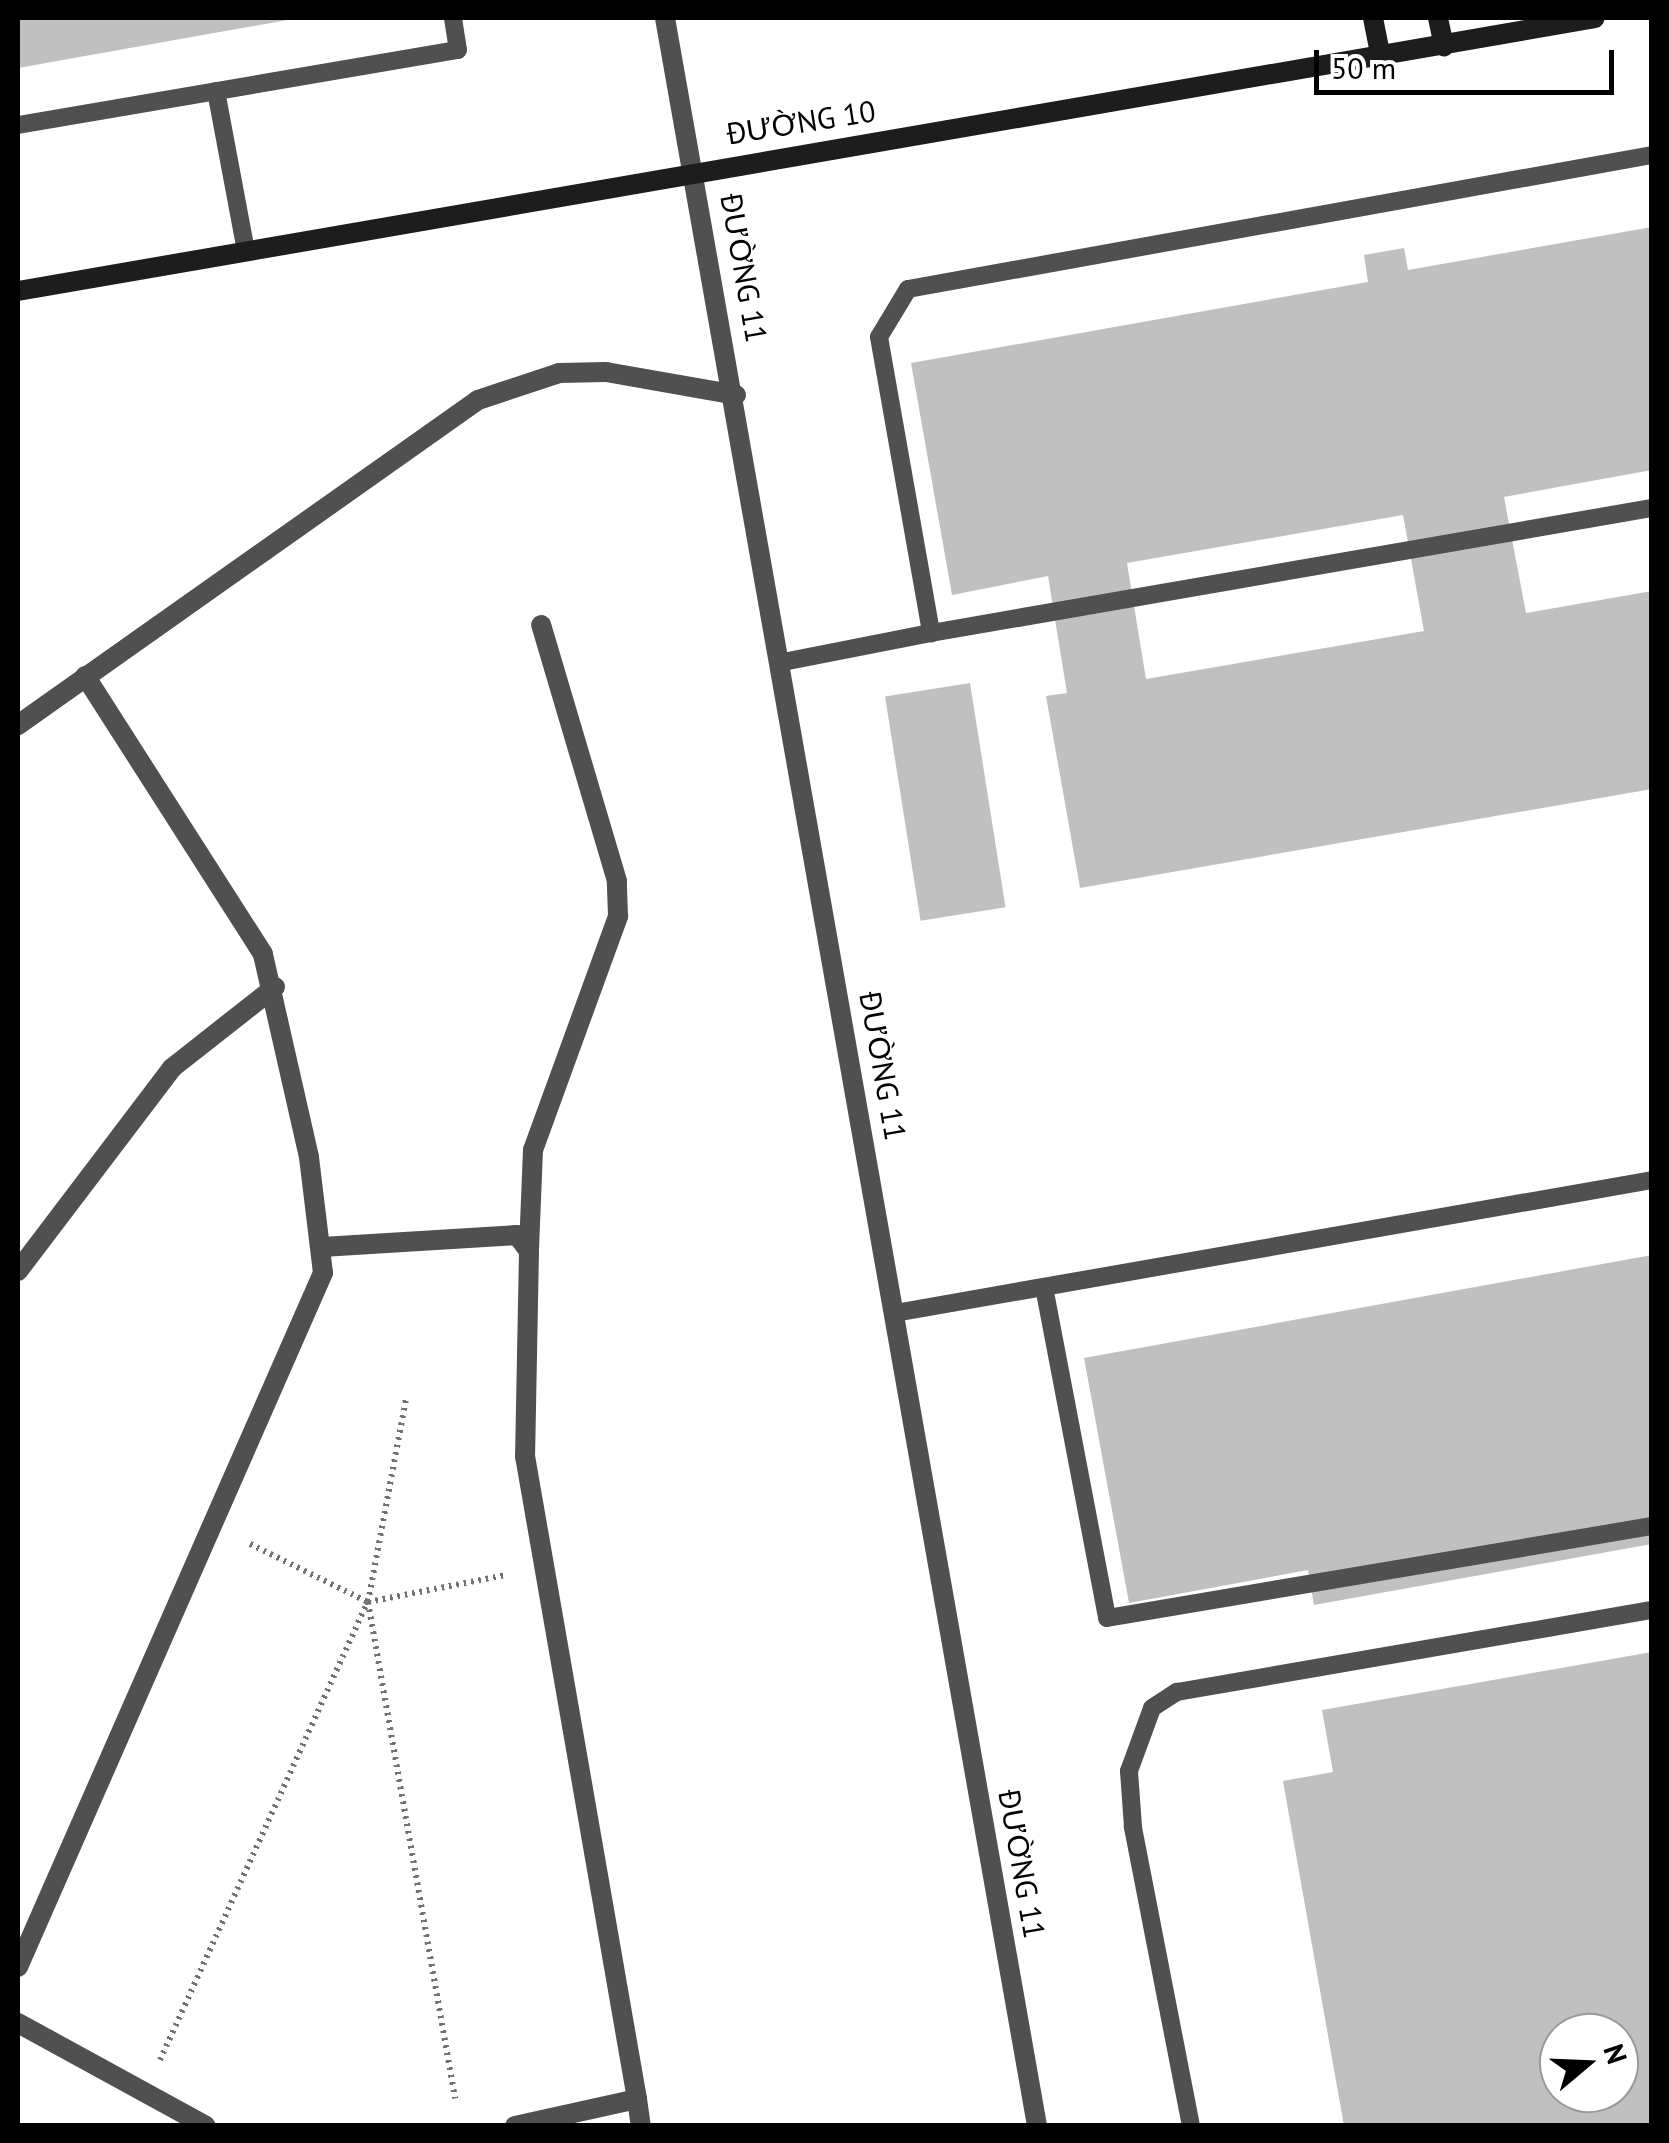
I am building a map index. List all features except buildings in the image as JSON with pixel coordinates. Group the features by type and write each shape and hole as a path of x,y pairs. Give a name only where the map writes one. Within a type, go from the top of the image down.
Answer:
{"street":[{"name":"ĐƯỜNG 11","path":"665,18 736,395 1036,2126"},
{"path":"1373,18 1381,58"},
{"path":"1438,18 1444,46"},
{"name":"ĐƯỜNG 10","path":"18,292 696,168 1381,58 1595,18"},
{"path":"18,725 478,400 559,373 606,372 736,395"},
{"path":"542,626 617,881 618,916 533,1150 524,1456 642,2126"},
{"path":"18,1967 310,1313 322,1248 275,987 263,954 85,676"},
{"path":"18,1271 172,1068 275,987"},
{"path":"322,1248 517,1235 529,1251"},
{"path":"18,2023 206,2126"},
{"path":"515,2126 637,2099"}],"lane":[{"path":"18,125 458,50 453,18"},
{"path":"216,91 246,251"},
{"path":"932,633 879,337 908,289 1652,155"},
{"path":"782,662 1652,508"},
{"path":"896,1313 1652,1180"},
{"path":"1044,1287 1107,1618 1652,1526"},
{"path":"1191,2126 1132,1826 1129,1771 1152,1708 1195,1688 1652,1610"}],"path":[{"path":"160,2060 368,1602 406,1399"},
{"path":"250,1544 368,1602 506,1575"},
{"path":"368,1602 454,2098"}]}
